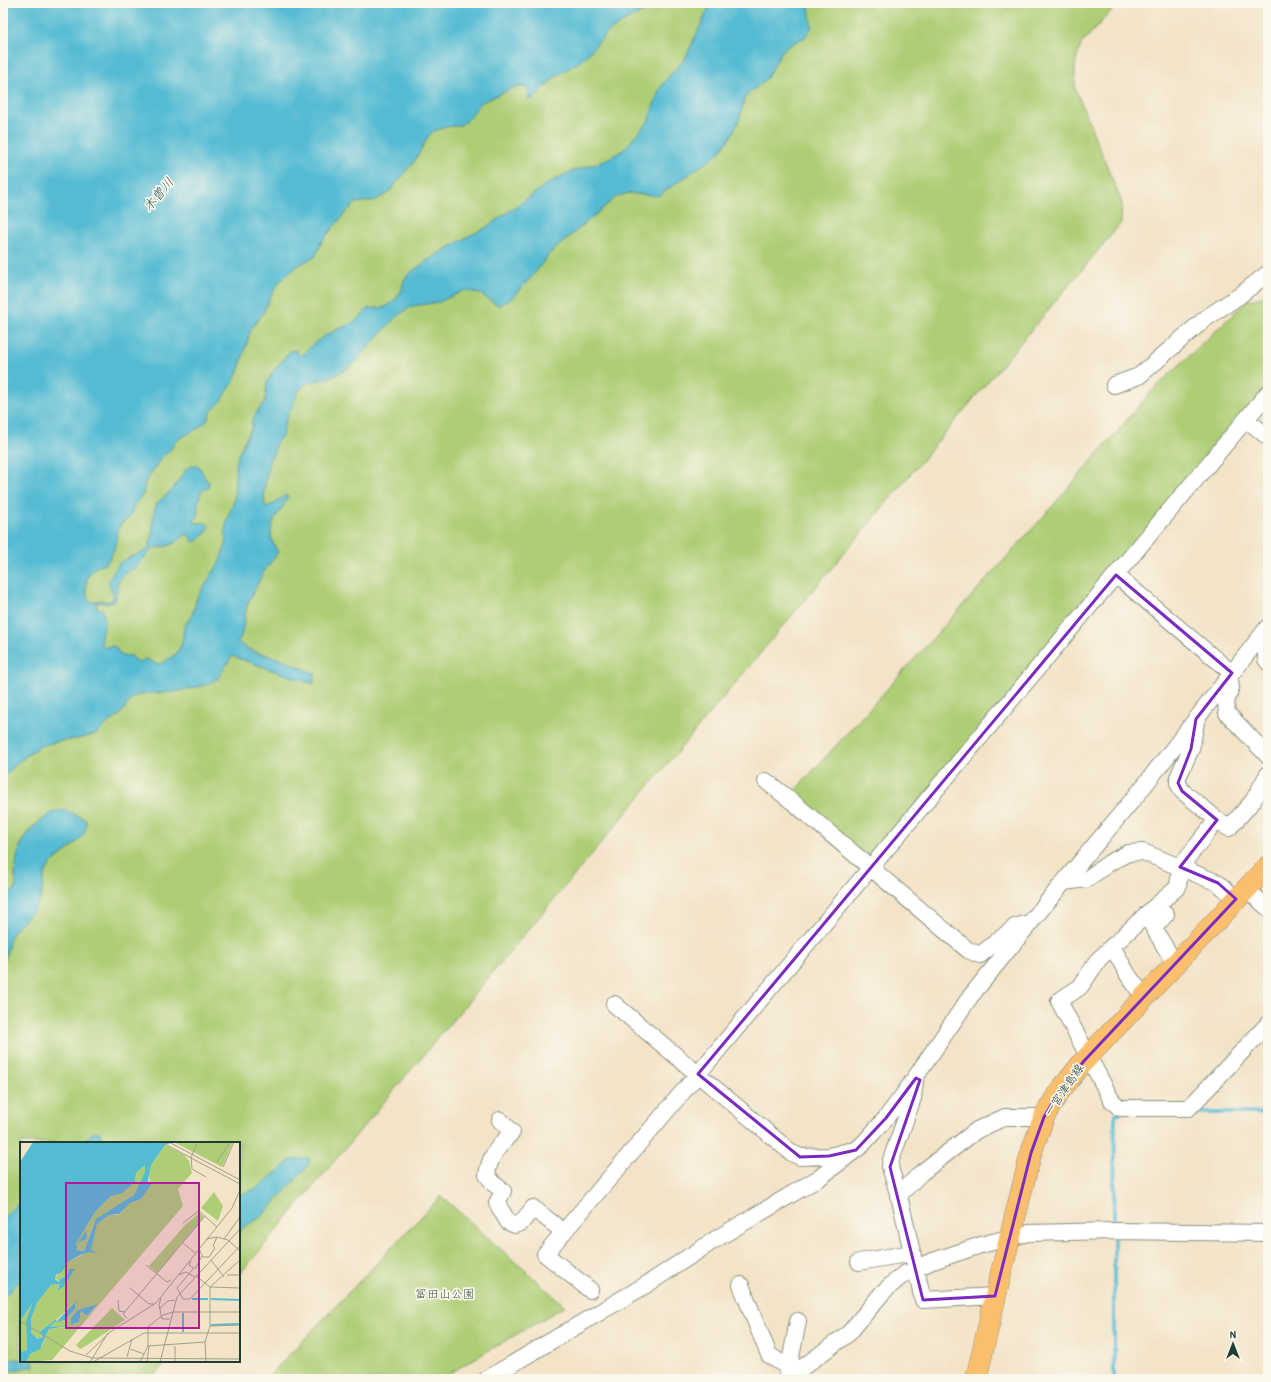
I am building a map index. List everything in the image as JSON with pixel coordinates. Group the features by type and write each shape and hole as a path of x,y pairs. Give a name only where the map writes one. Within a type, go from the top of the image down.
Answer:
{"main road":[{"name":"一宮津島線","path":"976,1379 995,1296 1031,1154 1044,1118 1059,1092 1088,1056 1268,866"}],"street":[{"path":"1114,385 1139,376 1206,318 1239,296 1267,274 1268,275"},
{"path":"590,1290 546,1254 1268,392"},
{"path":"1246,419 1268,437"},
{"path":"1116,575 1231,675 1231,687 1226,702 1226,713 1268,756"},
{"path":"487,1379 649,1283 716,1239 819,1178 862,1145 886,1118 970,997 1140,791 1267,628"},
{"path":"1267,628 1266,659 1268,662"},
{"path":"1196,719 1191,749 1178,776 1178,784 1182,791 1217,820 1229,828 1253,801 1268,774"},
{"path":"766,781 794,802 968,950 980,954 1015,927 1031,922"},
{"path":"1150,921 1178,887 1180,867 1217,820"},
{"path":"1064,882 1087,879 1109,862 1128,852 1143,852 1218,883 1268,908"},
{"path":"1166,914 1150,921 1112,946 1099,959 1080,987 1059,1002 1112,1101 1120,1108 1189,1108 1268,1024"},
{"path":"1150,921 1175,964"},
{"path":"1112,946 1128,974 1144,997"},
{"path":"614,1004 792,1153 800,1157 829,1156 856,1150"},
{"path":"915,1078 913,1098 891,1160 890,1167 923,1300 995,1296"},
{"path":"898,1196 921,1172 977,1130 1006,1116 1044,1118"},
{"path":"500,1120 512,1132 497,1149 489,1162 487,1175 494,1184 503,1191 497,1203 508,1222 515,1225 521,1223 533,1208 564,1232"},
{"path":"788,1375 849,1333 883,1292 904,1274 930,1262 1010,1237 1028,1233 1105,1231 1268,1233"},
{"path":"863,1257 912,1253"},
{"path":"741,1285 769,1355 788,1375"},
{"path":"788,1375 798,1321"}],"highlighted area":[{"path":"1116,575 1232,673 1196,719 1191,749 1178,783 1182,791 1217,820 1180,867 1218,883 1236,899 1084,1061 1059,1092 1044,1117 1031,1153 995,1296 923,1300 890,1167 920,1080 916,1078 886,1118 856,1150 829,1156 800,1157 698,1074"}],"green space":[{"path":"655,3 711,3 685,59 660,88 648,122 622,151 599,163 570,172 545,185 485,228 428,260 410,273 404,280 402,290 396,299 386,307 367,309 363,316 348,326 337,329 311,346 304,354 299,356 267,382 265,402 257,412 252,427 245,439 236,461 234,502 225,530 226,545 219,563 197,598 192,615 184,627 182,643 177,653 163,663 138,663 132,656 120,655 117,649 113,646 103,647 101,638 104,628 96,603 100,602 108,604 116,598 117,585 122,575 137,566 153,548 171,544 186,534 197,542 209,530 202,523 194,523 194,520 198,516 197,502 205,478 186,469 173,489 154,511 152,537 148,549 138,555 129,557 112,591 114,595 112,600 110,602 100,600 93,602 89,600 86,593 86,583 89,574 96,567 105,564 116,545 117,534 122,523 129,518 135,504 143,494 145,483 162,456 169,451 177,440 207,421 211,411 218,405 233,383 240,366 251,329 263,313 270,297 280,281 300,264 315,257 322,241 347,211 356,203 376,200 387,194 414,162 429,135 434,131 460,125 480,103 515,87 525,87 529,90 546,87 555,77 582,60 608,32 646,10"},
{"path":"807,3 1119,3 1081,44 1075,65 1075,88 1122,203 1121,223 240,1274 240,1232 245,1226 258,1219 267,1211 308,1166 291,1160 258,1188 240,1195 240,1142 101,1142 101,1135 94,1132 82,1142 20,1142 20,1202 3,1218 3,963 12,934 31,912 40,898 45,872 56,859 80,839 86,827 86,820 68,811 54,812 33,827 21,842 16,867 15,877 17,883 15,890 11,892 3,890 3,777 22,759 40,746 97,734 110,721 118,717 132,698 140,694 175,692 209,684 228,663 232,656 313,684 315,674 283,660 253,651 237,641 241,637 247,605 263,573 278,552 273,543 270,530 276,516 283,507 286,495 274,504 265,508 264,492 269,460 273,455 276,443 282,436 285,423 298,392 305,384 316,381 381,332 396,317 412,306 439,302 465,290 480,294 498,305 510,300 535,273 549,254 616,197 628,193 640,195 717,155 732,135 739,120 745,97 766,79 782,51 791,44 805,37 809,6"},
{"path":"1268,295 1268,386 869,862 791,795 1044,516 1150,393 1247,301"},
{"name":"冨田山公園","path":"441,1196 565,1306 440,1379 266,1379"},
{"path":"20,1281 20,1359 3,1360 3,1298"},
{"path":"33,1362 166,1362 152,1379 3,1379 3,1372 34,1366"}],"water":[{"name":"木曽川","path":"3,3 655,3 646,10 608,32 582,60 555,77 534,98 529,100 529,90 526,87 515,87 480,103 467,121 460,125 434,131 429,135 414,162 387,194 376,200 356,203 347,211 322,241 315,257 300,264 280,281 270,297 263,313 251,329 240,366 233,383 218,405 211,411 207,421 197,429 177,440 169,451 162,457 145,482 143,494 135,504 129,518 121,523 117,534 116,545 110,558 105,564 96,567 89,574 86,583 86,593 89,600 93,602 112,600 114,595 108,581 119,563 148,549 152,537 154,511 157,503 173,489 186,469 191,466 199,466 209,483 208,488 202,490 198,503 198,516 194,520 194,523 206,523 209,527 207,531 195,542 193,542 189,535 186,534 171,545 153,548 136,567 121,577 114,601 110,603 96,603 97,608 102,609 105,620 101,638 103,647 113,646 117,649 120,655 132,656 138,663 146,659 157,664 163,663 177,653 182,643 184,627 192,615 197,598 219,563 226,545 225,530 234,502 236,461 252,427 252,420 265,402 267,382 274,370 290,351 296,350 299,356 323,337 358,319 367,309 386,307 396,299 402,290 404,280 410,273 428,260 485,228 545,185 570,172 599,163 622,151 648,122 660,88 685,59 711,3 807,3 809,6 812,27 805,37 791,44 782,51 766,79 745,97 739,120 732,135 717,155 658,196 628,193 616,197 549,254 535,273 510,300 498,305 480,294 465,290 439,302 412,306 396,317 357,360 345,370 331,377 305,384 298,392 285,423 282,436 276,443 273,455 269,460 264,492 265,507 274,504 286,495 288,497 276,517 271,529 273,543 278,552 263,573 247,605 241,638 237,641 252,651 283,660 315,674 313,684 232,656 218,678 209,684 175,692 140,694 132,698 118,717 110,721 97,734 40,746 22,759 3,777"},
{"path":"61,810 68,811 86,820 84,833 74,845 51,864 45,873 38,904 12,934 3,963 3,890 11,892 15,890 17,858 24,839 44,818"},
{"path":"94,1132 100,1132 101,1142 82,1142"},
{"path":"305,1158 310,1159 308,1166 267,1211 258,1219 245,1226 240,1232 240,1195 258,1188 291,1160"},
{"path":"20,1202 20,1281 3,1298 3,1218"},
{"path":"20,1359 20,1362 33,1362 34,1366 3,1372 3,1360"}],"waterway":[{"path":"1114,1226 1115,1114 1120,1113"},
{"path":"1190,1113 1268,1113"},
{"path":"1114,1236 1114,1379"}]}
